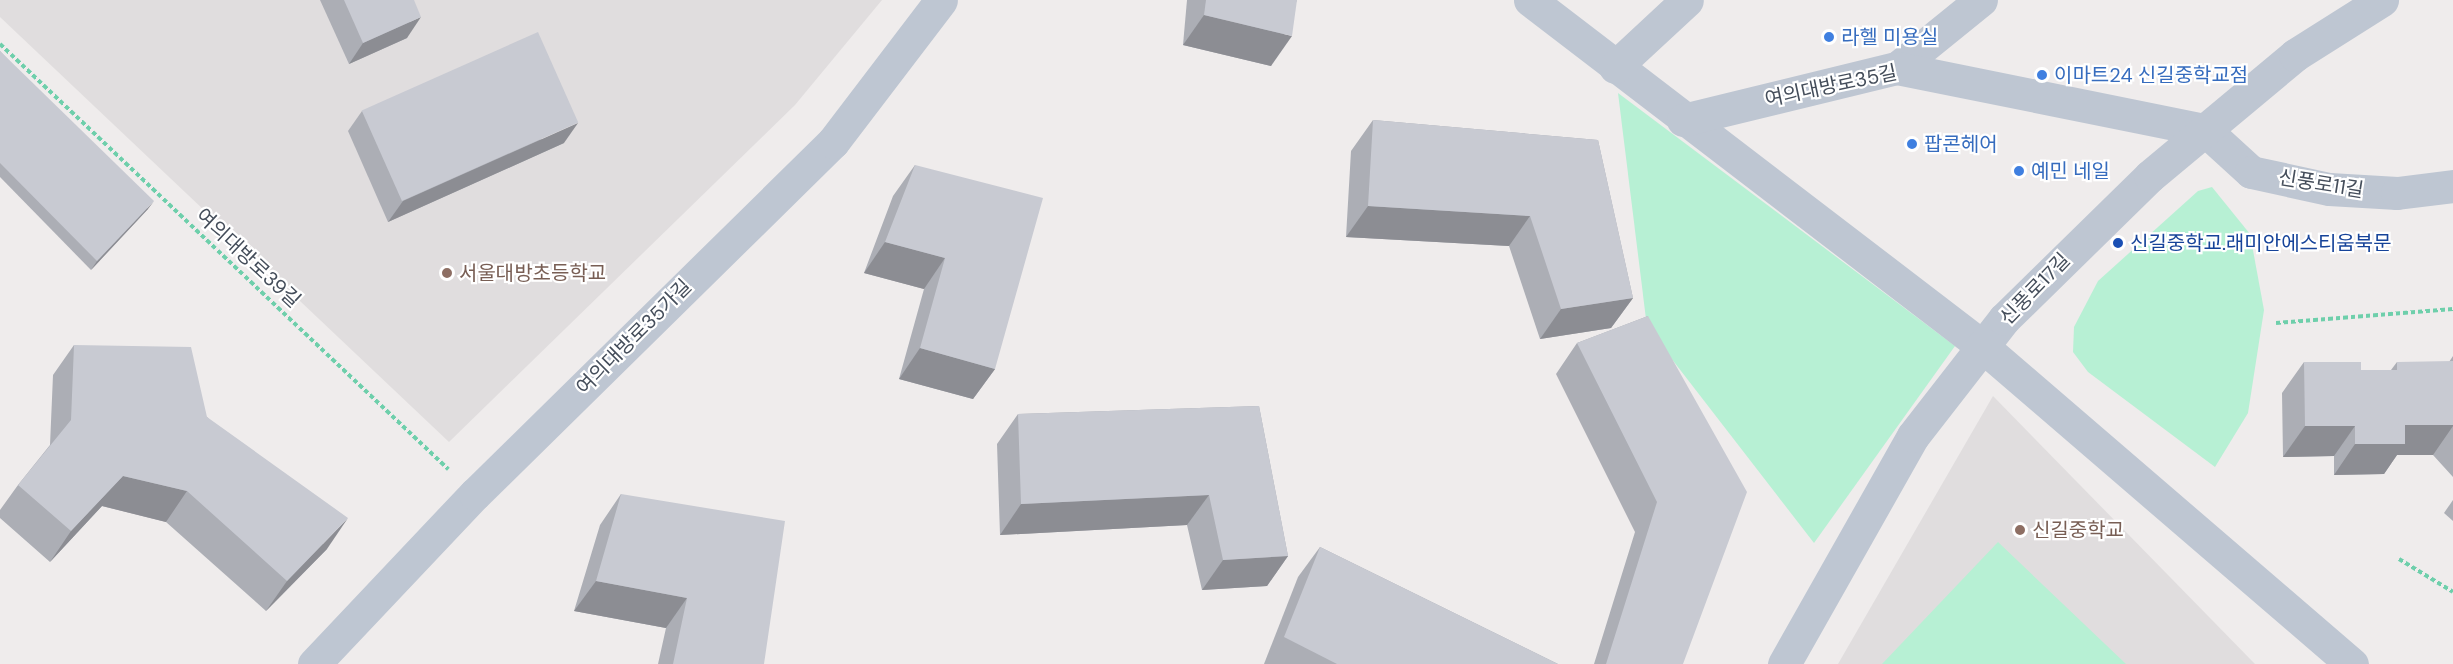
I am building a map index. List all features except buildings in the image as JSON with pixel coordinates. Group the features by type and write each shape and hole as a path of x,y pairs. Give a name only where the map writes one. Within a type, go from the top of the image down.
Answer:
{"street":[{"name":"여의대방로35가길","path":"314,664 475,494 833,142 941,0"},
{"path":"1530,0 1683,120 1982,346 2348,660"},
{"path":"1615,67 1687,0"},
{"path":"1897,68 1981,0"},
{"name":"신풍로17길","path":"1784,664 1914,436 1982,346 2080,242 2205,130 2295,55 2382,0"},
{"name":"여의대방로35길","path":"1683,120 1897,68 2205,130"},
{"name":"신풍로11길","path":"2205,130 2251,172 2329,189 2397,193 2453,186"}],"path":[{"name":"여의대방로39길","path":"0,44 475,494"},
{"path":"2276,322 2453,309"},
{"path":"2399,559 2453,592"}],"shaded area":[{"name":"서울대방초등학교","path":"0,0 882,0 795,105 449,442 0,17"},
{"name":"신길중학교","path":"1993,396 2255,664 1838,664"}],"green space":[{"path":"1618,93 1955,346 1814,543 1647,327"},
{"path":"2212,187 2250,234 2264,310 2248,413 2215,467 2088,372 2073,352 2074,327 2098,281 2198,191"},
{"path":"1998,542 2126,664 1882,664"}],"place":[{"name":"라헬 미용실","path":"1829,37"},
{"name":"이마트24 신길중학교점","path":"2042,75"},
{"name":"팝콘헤어","path":"1912,144"},
{"name":"예민 네일","path":"2019,171"},
{"name":"신길중학교.래미안에스티움북문","path":"2118,243"},
{"name":"서울대방초등학교","path":"447,273"},
{"name":"신길중학교","path":"2020,530"}]}
